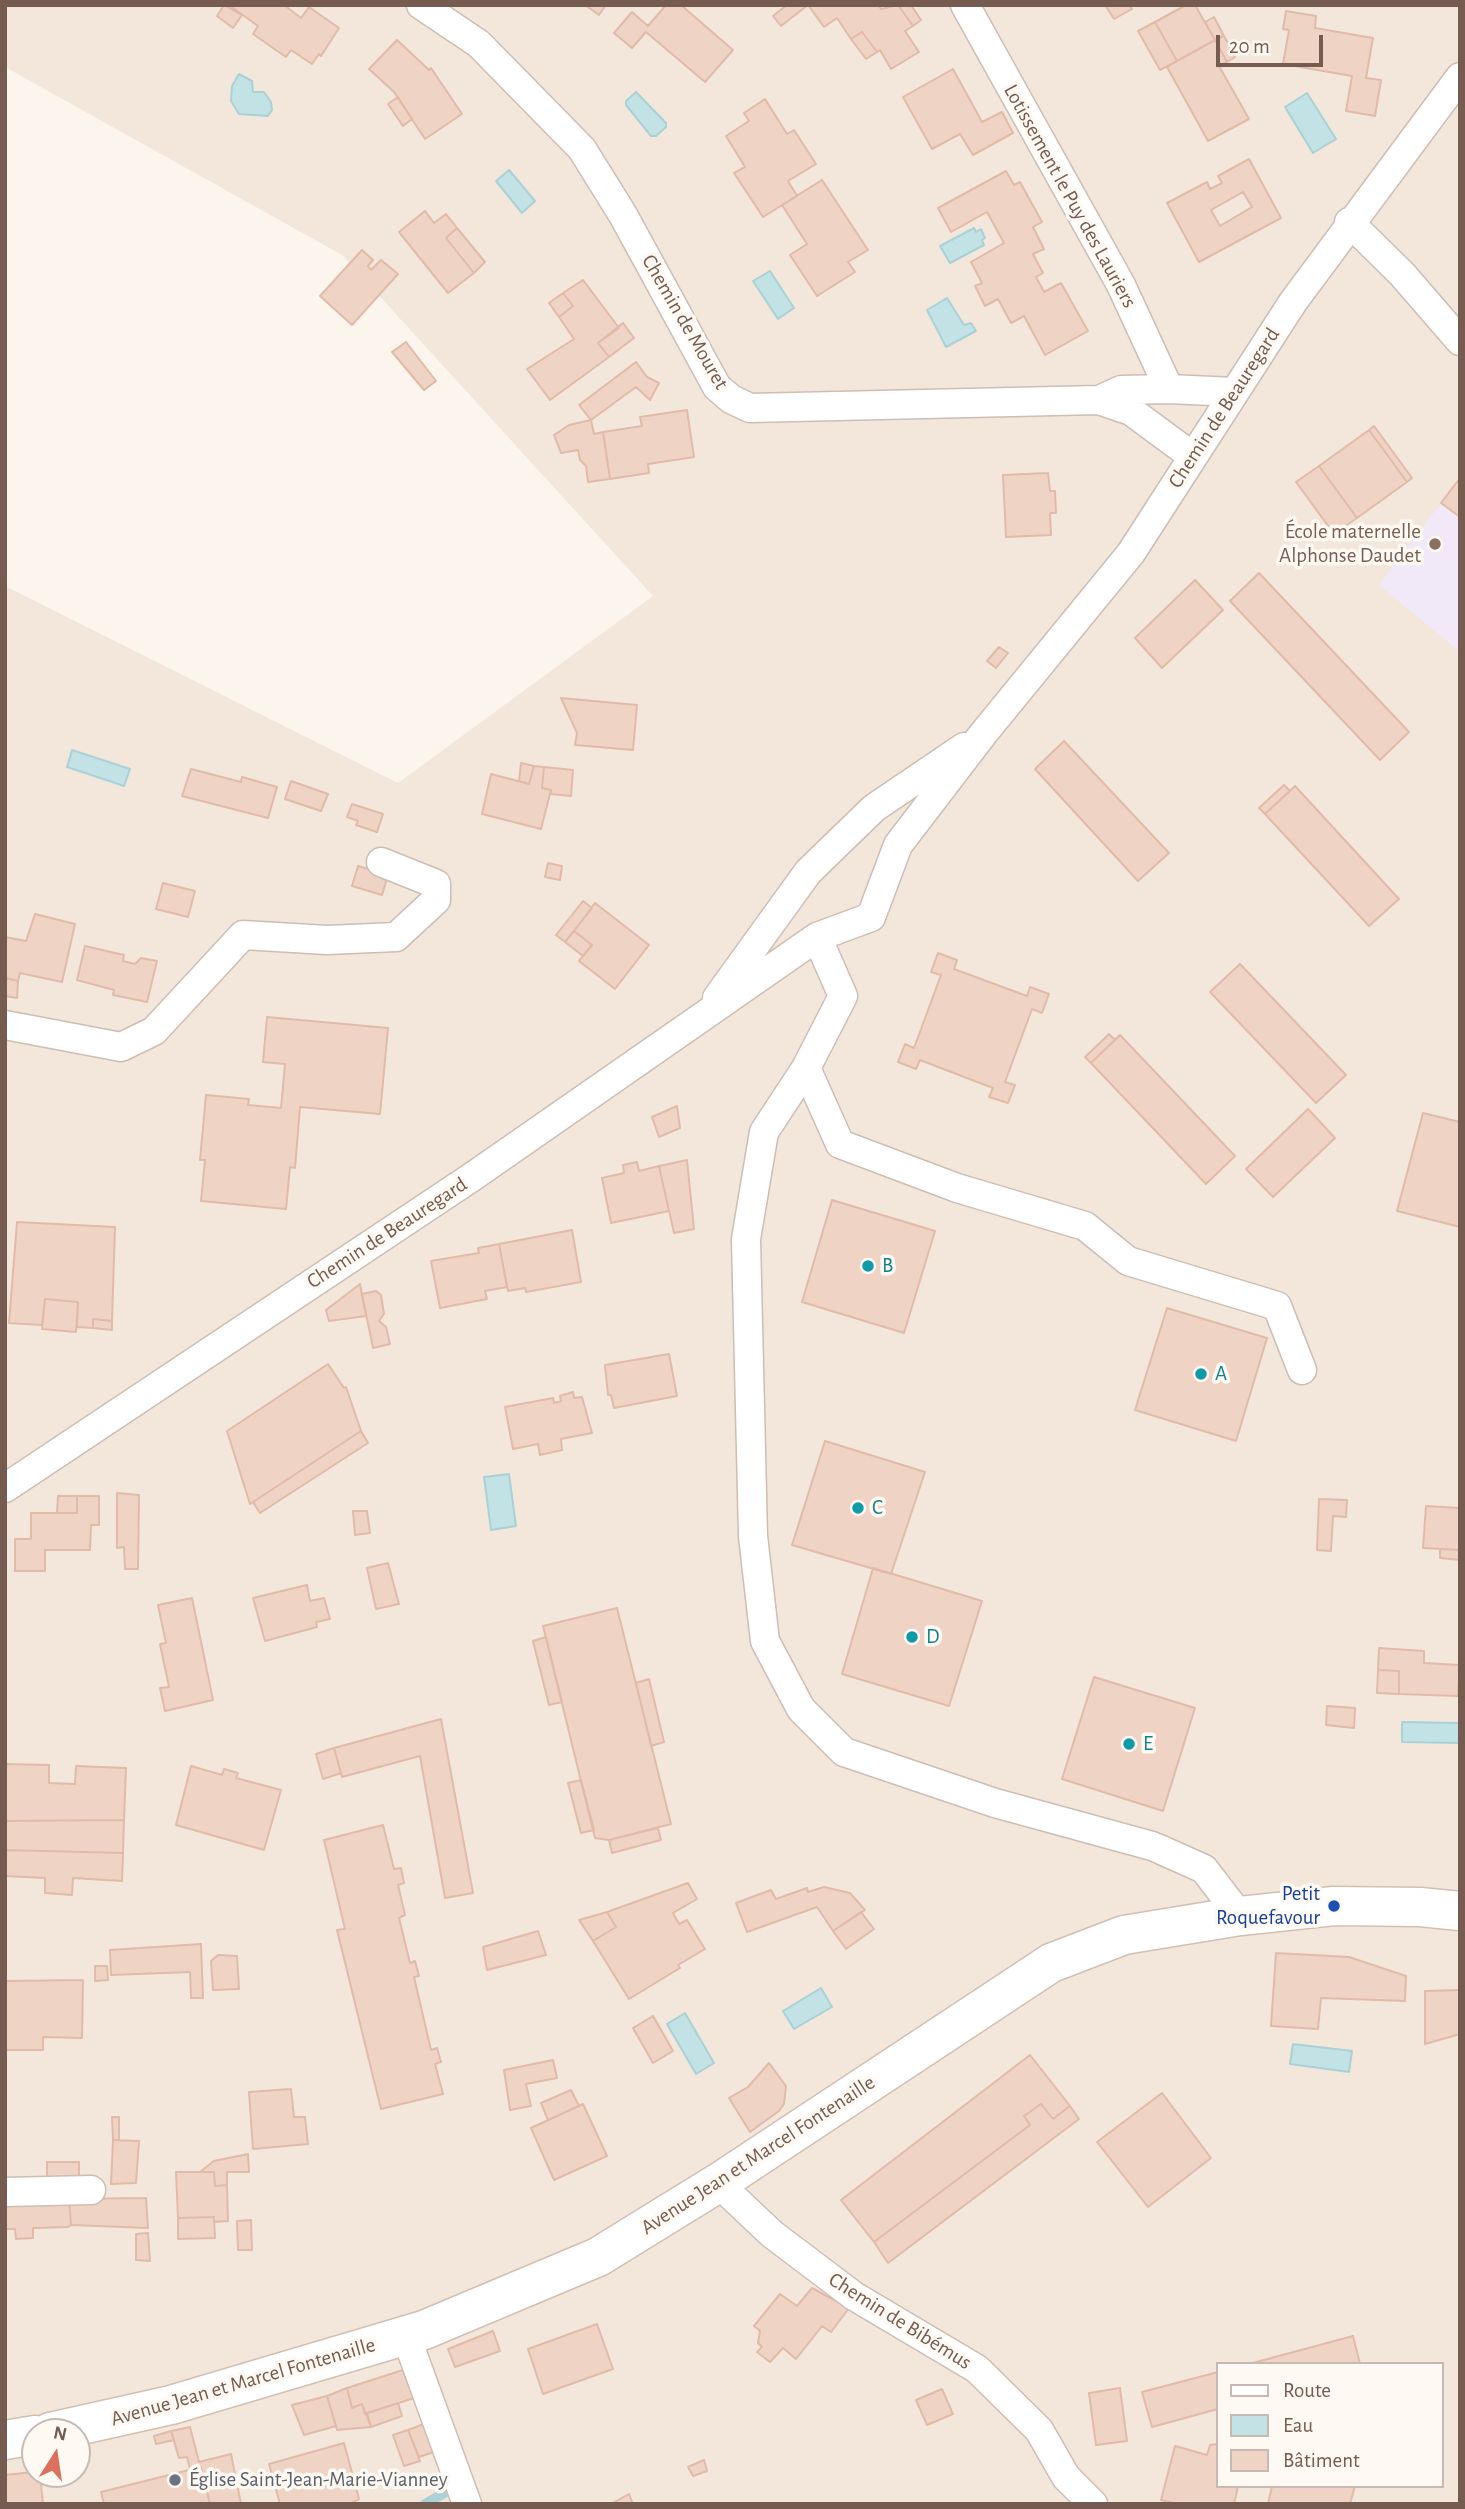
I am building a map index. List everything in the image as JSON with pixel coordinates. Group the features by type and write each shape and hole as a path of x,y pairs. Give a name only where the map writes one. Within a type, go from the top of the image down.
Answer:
{"main road":[{"name":"Avenue Jean et Marcel Fontenaille","path":"91,2423 171,2405 406,2336 497,2302 598,2257 718,2183 1051,1962 1124,1935 1240,1916 1334,1906 1420,1907 1460,1911"}],"street":[{"name":"Chemin de Mouret","path":"421,5 479,44 582,149 623,215 717,387 731,399 750,408 1099,400"},
{"name":"Lotissement le Puy des Lauriers","path":"965,5 1121,285 1169,388"},
{"name":"Chemin de Beauregard","path":"5,1488 67,1444 472,1177 817,937 871,917 898,845 983,734 1131,553 1234,392 1349,222 1460,77"},
{"path":"1349,222 1402,274 1460,341"},
{"path":"1099,400 1121,390 1169,388 1234,392"},
{"path":"1099,400 1131,411 1192,456"},
{"name":"Chemin de Beauregard","path":"704,1016 808,872 874,808 983,734"},
{"path":"5,1025 121,1046 154,1031 243,935 327,940 396,937 436,900 436,884 381,862"},
{"path":"817,937 843,996 806,1068 764,1132 746,1239 753,1536 765,1640 801,1709 844,1752 995,1803 1154,1847 1204,1869 1240,1916"},
{"path":"806,1068 840,1144 957,1188 1085,1226 1128,1261 1277,1306 1302,1370"},
{"name":"Chemin de Beauregard","path":"5,1477 67,1444"},
{"name":"Chemin de Bibémus","path":"718,2183 772,2234 854,2296 938,2343 977,2369 1039,2430 1066,2477 1093,2504"},
{"path":"5,2192 91,2190"},
{"path":"406,2336 467,2504"}],"shaded area":[{"path":"5,5 1460,5 1460,2504 5,2504 5,586 398,783 653,596 342,255 5,67"},
{"name":"École maternelle Alphonse Daudet","path":"1460,478 1460,652 1379,585"}],"water":[{"path":"239,74 252,81 253,92 264,92 271,102 272,110 268,116 239,114 231,101 232,86"},
{"path":"636,92 666,123 666,127 656,136 651,136 626,105 626,101"},
{"path":"1307,93 1336,139 1313,153 1285,107"},
{"path":"509,170 535,201 522,213 496,181"},
{"path":"974,228 976,232 981,229 985,238 982,240 984,245 950,263 940,246"},
{"path":"770,271 794,308 778,319 753,281"},
{"path":"947,298 964,325 971,323 976,331 946,347 927,310"},
{"path":"72,750 130,769 124,786 67,767"},
{"path":"509,1474 516,1526 491,1530 484,1477"},
{"path":"1402,1722 1459,1723 1459,1743 1402,1742"},
{"path":"821,1988 832,2007 794,2029 783,2011"},
{"path":"685,2013 714,2063 696,2074 667,2024"},
{"path":"1293,2044 1352,2051 1349,2072 1290,2064"}],"building":[{"path":"224,5 242,15 233,28 217,16"},
{"path":"229,5 284,5 301,18 309,7 339,28 321,56 319,54 312,64 291,50 286,57 253,34 258,26"},
{"path":"585,5 606,5 599,15"},
{"path":"666,5 681,5 733,50 705,82 646,32 632,48 614,33 632,12 648,26"},
{"path":"787,5 808,5 781,26 773,16"},
{"path":"808,5 878,5 881,9 898,5 913,26 905,31 919,52 891,69 880,50 877,52 862,32 851,39 837,18 824,27"},
{"path":"898,5 911,5 921,20 913,26"},
{"path":"1105,5 1129,5 1132,9 1114,19"},
{"path":"1186,5 1195,5 1215,40 1177,61 1155,22"},
{"path":"1286,11 1316,16 1315,28 1373,38 1366,78 1381,80 1375,116 1346,111 1352,76 1283,64 1289,30 1283,29"},
{"path":"1214,17 1224,36 1215,40 1205,22"},
{"path":"1155,22 1177,61 1160,70 1138,31"},
{"path":"862,32 877,52 866,59 851,39"},
{"path":"1224,36 1235,57 1227,62 1215,40"},
{"path":"397,40 429,70 431,68 462,114 425,139 394,92 369,69"},
{"path":"1215,40 1227,62 1219,66 1249,119 1208,141 1167,67"},
{"path":"953,69 982,122 1002,112 1013,133 973,155 960,134 932,149 903,97"},
{"path":"398,97 412,119 403,126 388,104"},
{"path":"765,99 787,134 794,130 816,164 788,181 797,196 763,217 734,173 745,167 726,136 749,121 744,113"},
{"path":"1249,159 1281,218 1199,262 1167,203 1207,182 1210,189 1222,183 1218,176","holes":["1243,192 1252,207 1220,226 1211,210"]},
{"path":"1006,171 1014,185 1020,182 1042,222 1033,227 1044,249 1033,254 1043,273 1036,277 1044,292 1061,283 1088,331 1045,355 1024,316 1011,323 998,299 985,306 975,286 982,283 971,262 1004,243 987,212 951,232 938,208"},
{"path":"822,180 868,250 848,262 855,272 817,296 790,255 807,244 782,205"},
{"path":"425,211 434,223 446,214 457,228 446,238 474,273 448,293 399,232"},
{"path":"457,228 485,262 474,273 446,238"},
{"path":"362,250 373,260 368,266 371,270 381,260 398,274 352,325 320,296"},
{"path":"583,280 619,328 598,343 609,357 550,400 527,369 574,339 559,317 573,306 563,293"},
{"path":"563,293 573,306 559,317 549,303"},
{"path":"623,323 634,338 609,357 598,343"},
{"path":"406,342 436,381 424,390 392,352"},
{"path":"636,362 647,377 659,383 650,400 636,387 591,420 579,405"},
{"path":"687,410 694,457 648,464 649,473 610,479 603,432 642,426 640,417"},
{"path":"591,420 594,434 603,432 610,479 588,482 586,466 580,460 578,450 561,453 554,435 569,425"},
{"path":"1374,426 1412,478 1407,482 1369,430"},
{"path":"1369,430 1407,482 1357,518 1319,466"},
{"path":"1319,466 1357,518 1334,534 1296,482"},
{"path":"1048,473 1050,491 1055,491 1056,513 1050,513 1051,535 1006,537 1003,475"},
{"path":"1460,478 1460,517 1441,503"},
{"path":"1259,573 1409,732 1380,760 1230,601"},
{"path":"1195,580 1223,610 1162,668 1135,638"},
{"path":"999,647 1008,653 996,668 987,661"},
{"path":"561,698 637,705 633,750 575,745 577,733"},
{"path":"1064,741 1169,853 1138,881 1035,769"},
{"path":"521,763 534,766 529,784 519,781"},
{"path":"534,766 544,767 542,788 551,790 541,829 482,814 491,774 529,784"},
{"path":"544,767 573,770 571,796 551,794 551,790 542,788"},
{"path":"191,769 241,782 242,777 277,787 268,818 182,796"},
{"path":"291,781 328,794 321,811 285,799"},
{"path":"1284,785 1290,791 1265,814 1259,808"},
{"path":"1295,786 1399,899 1369,926 1265,814"},
{"path":"352,804 383,814 377,832 356,825 358,821 347,817"},
{"path":"548,863 562,866 560,880 545,877"},
{"path":"358,866 388,875 382,895 352,886"},
{"path":"163,883 195,891 188,917 156,909"},
{"path":"583,901 592,908 565,942 556,935"},
{"path":"595,903 649,945 615,989 579,961 592,945 574,931"},
{"path":"35,914 75,924 62,982 20,973 18,981 5,978 5,937 26,941"},
{"path":"574,931 592,945 583,956 565,942"},
{"path":"85,946 124,955 123,961 135,964 141,958 157,961 147,1002 113,995 114,990 77,980"},
{"path":"938,953 957,960 954,969 1027,996 1030,987 1049,994 1042,1013 1032,1009 1005,1082 1015,1085 1008,1103 989,1097 993,1088 920,1060 916,1069 898,1062 905,1044 914,1048 941,975 931,972"},
{"path":"1240,964 1346,1075 1316,1103 1210,992"},
{"path":"5,978 18,981 17,998 5,996"},
{"path":"267,1017 388,1028 380,1114 300,1107 295,1168 290,1167 286,1209 201,1201 205,1160 200,1160 206,1095 249,1099 248,1105 281,1108 285,1064 263,1062"},
{"path":"1109,1034 1115,1040 1091,1063 1085,1057"},
{"path":"1120,1035 1235,1156 1206,1184 1091,1063"},
{"path":"677,1106 680,1128 659,1137 652,1117"},
{"path":"1308,1109 1335,1138 1273,1197 1246,1169"},
{"path":"1423,1113 1460,1122 1460,1227 1397,1211"},
{"path":"687,1160 694,1229 674,1233 659,1166"},
{"path":"637,1162 639,1171 659,1166 669,1211 611,1223 602,1178 624,1173 623,1165"},
{"name":"B","path":"832,1200 935,1231 904,1333 802,1302"},
{"path":"17,1222 115,1227 112,1321 93,1319 93,1328 77,1327 78,1302 45,1299 42,1325 9,1323"},
{"path":"572,1230 581,1282 526,1292 525,1288 508,1291 499,1244"},
{"path":"499,1244 507,1287 485,1291 487,1299 440,1308 431,1261 479,1253 478,1248"},
{"path":"360,1284 366,1316 329,1321 326,1310"},
{"path":"376,1291 381,1295 384,1314 379,1321 386,1327 390,1344 373,1348 362,1294"},
{"path":"45,1299 78,1302 76,1332 42,1329"},
{"name":"A","path":"1167,1308 1267,1338 1236,1441 1135,1410"},
{"path":"93,1319 112,1321 112,1330 93,1328"},
{"path":"669,1354 677,1396 614,1408 611,1395 608,1395 605,1365"},
{"path":"328,1364 344,1388 346,1387 361,1431 250,1504 227,1431"},
{"path":"573,1392 574,1398 582,1397 592,1433 561,1439 562,1450 540,1455 538,1444 513,1449 505,1407 553,1398 554,1403 561,1401 560,1396"},
{"path":"361,1431 368,1443 260,1513 253,1502"},
{"name":"C","path":"825,1441 925,1472 891,1574 792,1545"},
{"path":"117,1493 139,1495 138,1569 125,1569 124,1547 117,1548"},
{"path":"58,1496 77,1496 77,1513 57,1513"},
{"path":"77,1496 99,1496 99,1525 91,1525 90,1550 45,1550 45,1571 15,1571 15,1539 31,1539 31,1513 77,1513"},
{"path":"1319,1499 1347,1500 1346,1517 1333,1516 1331,1551 1317,1550"},
{"path":"1426,1506 1460,1508 1460,1550 1423,1548"},
{"path":"353,1511 367,1511 370,1533 355,1535"},
{"path":"1440,1549 1460,1550 1460,1560 1440,1558"},
{"path":"388,1563 399,1604 376,1609 367,1568"},
{"name":"D","path":"873,1568 982,1601 949,1706 842,1674"},
{"path":"307,1585 310,1601 324,1598 330,1619 316,1622 317,1627 265,1641 253,1598"},
{"path":"192,1598 213,1700 165,1711 160,1688 169,1687 160,1644 166,1643 158,1605"},
{"path":"617,1608 671,1824 609,1840 595,1838 543,1626"},
{"path":"546,1637 562,1702 549,1705 533,1641"},
{"path":"1379,1648 1424,1651 1424,1663 1460,1665 1458,1696 1399,1694 1399,1671 1378,1670"},
{"path":"1378,1670 1399,1671 1399,1694 1377,1693"},
{"name":"E","path":"1094,1677 1195,1708 1163,1811 1062,1779"},
{"path":"649,1679 664,1742 651,1746 636,1683"},
{"path":"1327,1706 1355,1708 1354,1728 1326,1725"},
{"path":"441,1719 473,1893 445,1898 420,1756 342,1777 334,1748"},
{"path":"334,1748 341,1773 323,1779 316,1754"},
{"path":"5,1764 49,1765 49,1783 75,1784 76,1766 126,1768 124,1820 5,1821"},
{"path":"191,1766 222,1775 224,1769 238,1773 236,1778 281,1790 264,1850 176,1825"},
{"path":"581,1780 594,1830 581,1833 568,1783"},
{"path":"124,1820 123,1853 5,1850 5,1821"},
{"path":"383,1825 394,1869 401,1868 404,1883 398,1885 405,1915 399,1918 410,1963 415,1961 419,1976 414,1977 431,2050 437,2048 441,2062 435,2064 443,2094 381,2109 337,1930 345,1929 324,1840"},
{"path":"658,1828 661,1840 612,1853 609,1840"},
{"path":"5,1850 123,1853 122,1881 73,1878 72,1895 45,1893 45,1878 5,1876"},
{"path":"688,1883 697,1899 673,1913 679,1924 687,1920 705,1949 678,1965 680,1968 629,1999 593,1941 616,1927 607,1912"},
{"path":"824,1887 850,1893 865,1910 833,1931 817,1907 747,1932 736,1903 771,1890 776,1899 807,1888 808,1892"},
{"path":"607,1912 616,1927 593,1941 579,1920"},
{"path":"861,1912 874,1929 846,1949 833,1931"},
{"path":"538,1931 546,1955 487,1970 483,1947"},
{"path":"201,1944 203,1998 191,1998 190,1972 111,1975 110,1950"},
{"path":"1276,1953 1349,1957 1406,1976 1405,2001 1321,1998 1318,2029 1271,2026"},
{"path":"218,1955 237,1956 239,1989 213,1990 211,1961"},
{"path":"95,1966 107,1966 108,1980 95,1981"},
{"path":"83,1980 82,2038 43,2037 43,2050 5,2050 5,1981"},
{"path":"1460,1990 1460,2034 1425,2044 1425,1991"},
{"path":"653,2016 673,2051 653,2063 633,2028"},
{"path":"1030,2055 1070,2106 1053,2119 1041,2104 1024,2116 1030,2125 874,2242 841,2200"},
{"path":"553,2060 557,2078 526,2084 531,2106 510,2110 504,2070"},
{"path":"769,2063 786,2086 784,2104 779,2111 750,2132 729,2098 748,2087"},
{"path":"291,2089 294,2117 305,2117 308,2144 253,2149 249,2092"},
{"path":"571,2090 579,2106 548,2120 541,2103"},
{"path":"1162,2093 1211,2158 1148,2207 1097,2142"},
{"path":"583,2104 607,2156 554,2180 531,2128"},
{"path":"1041,2104 1053,2119 1070,2106 1079,2119 888,2263 874,2242 1030,2125 1024,2116"},
{"path":"112,2117 119,2117 119,2140 113,2140"},
{"path":"113,2140 139,2141 136,2183 111,2184"},
{"path":"248,2154 249,2172 227,2172 227,2185 215,2186 214,2172 200,2172 214,2161"},
{"path":"47,2162 79,2162 79,2184 47,2184"},
{"path":"176,2172 214,2172 215,2186 227,2185 228,2221 214,2222 214,2217 178,2218"},
{"path":"146,2198 148,2228 71,2225 69,2199"},
{"path":"69,2199 71,2225 68,2227 33,2228 33,2238 16,2239 15,2229 5,2229 5,2200"},
{"path":"214,2217 215,2238 178,2239 178,2218"},
{"path":"251,2220 252,2250 238,2250 237,2221"},
{"path":"148,2233 150,2261 136,2260 136,2234"},
{"path":"812,2288 849,2308 831,2332 822,2326 796,2359 783,2348 770,2362 757,2352 762,2347 758,2343 760,2331 754,2326 780,2294 797,2306"},
{"path":"597,2324 613,2369 543,2394 528,2349"},
{"path":"493,2331 500,2351 455,2367 448,2349"},
{"path":"1353,2336 1360,2362 1256,2362"},
{"path":"403,2370 414,2398 365,2414 362,2404 352,2408 347,2388"},
{"path":"1216,2373 1216,2410 1152,2427 1142,2392"},
{"path":"347,2388 352,2408 362,2404 371,2427 337,2430 327,2396"},
{"path":"1120,2388 1127,2441 1096,2445 1089,2393"},
{"path":"942,2389 953,2414 927,2425 916,2400"},
{"path":"327,2396 336,2426 304,2435 292,2405"},
{"path":"398,2403 402,2416 371,2427 367,2413"},
{"path":"424,2424 434,2452 419,2457 408,2430"},
{"path":"190,2427 199,2462 231,2454 241,2504 210,2504 201,2467 190,2469 187,2457 179,2458 171,2431"},
{"path":"408,2430 420,2461 404,2466 393,2435"},
{"path":"171,2431 174,2440 156,2444 154,2436"},
{"path":"344,2443 359,2499 350,2504 280,2504 269,2464"},
{"path":"1216,2444 1216,2488 1238,2488 1234,2504 1177,2504 1161,2500 1175,2446 1207,2455 1210,2445"},
{"path":"704,2460 707,2471 693,2476 688,2467"},
{"name":"Église Saint-Jean-Marie-Vianney","path":"201,2467 210,2504 104,2504 101,2492"},
{"path":"21,2473 21,2488 41,2488 43,2504 5,2504 5,2475"},
{"path":"1272,2488 1354,2488 1350,2504 1268,2504"},
{"path":"629,2494 633,2504 611,2504"}],"waterway":[{"path":"425,2504 446,2492"}],"place":[{"name":"École maternelle Alphonse Daudet","path":"1435,544"},
{"name":"B","path":"868,1266"},
{"name":"A","path":"1201,1374"},
{"name":"C","path":"858,1508"},
{"name":"D","path":"912,1637"},
{"name":"E","path":"1129,1744"},
{"name":"Petit Roquefavour","path":"1334,1906"},
{"name":"Église Saint-Jean-Marie-Vianney","path":"175,2480"}]}
